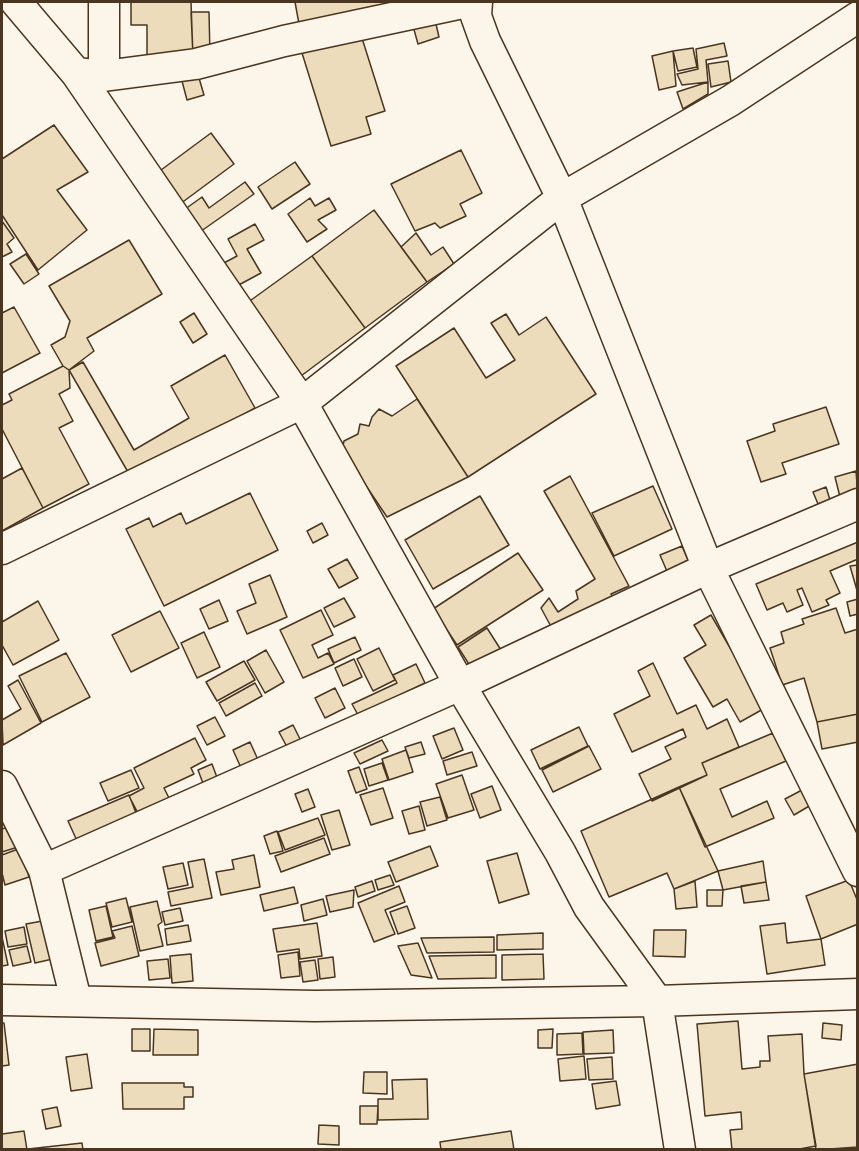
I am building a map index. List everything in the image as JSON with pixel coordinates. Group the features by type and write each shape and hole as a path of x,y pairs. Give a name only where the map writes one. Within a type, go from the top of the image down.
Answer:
{"street":[{"path":"16,2 90,75 302,403 460,685 560,852 589,907 657,1001 680,1149"},
{"path":"90,75 104,2"},
{"path":"90,75 196,64 284,41 467,2"},
{"path":"477,2 476,16 485,41 562,198 708,568 858,871"},
{"path":"2,549 302,403 562,198 730,101 858,17"},
{"path":"44,870 460,685 708,568 858,504"},
{"path":"2,786 44,870 76,1000"},
{"path":"2,1000 315,1006 657,1001 858,994"}],"building":[{"path":"131,2 191,2 193,57 147,59 147,25 131,25"},
{"path":"295,2 402,2 299,24"},
{"path":"191,12 209,12 210,56 193,57"},
{"path":"435,20 439,37 418,44 413,26"},
{"path":"361,35 385,111 366,117 371,134 331,146 302,53"},
{"path":"724,43 727,56 706,60 708,82 682,85 677,74 698,69 696,49"},
{"path":"693,48 697,67 678,71 673,51"},
{"path":"673,51 676,86 659,90 652,56"},
{"path":"728,61 731,82 711,87 708,64"},
{"path":"199,78 204,95 187,100 182,81"},
{"path":"708,82 708,94 683,109 677,92"},
{"path":"54,125 88,172 57,190 87,230 38,270 2,215 2,159"},
{"path":"211,133 234,164 180,204 157,173"},
{"path":"461,150 482,193 460,204 466,216 440,228 435,223 415,231 391,184"},
{"path":"295,162 310,184 272,209 258,187"},
{"path":"245,182 254,194 197,234 181,212 202,197 209,208"},
{"path":"310,198 315,206 329,198 336,210 318,220 327,229 307,242 288,214"},
{"path":"374,210 427,282 365,328 312,256"},
{"path":"2,221 14,238 7,244 12,252 2,257"},
{"path":"255,224 264,240 247,249 261,273 235,287 222,264 237,256 228,239"},
{"path":"416,233 431,255 443,247 454,264 427,282 401,247"},
{"path":"129,240 162,294 87,338 94,351 69,370 63,366 51,345 65,337 70,321 49,286"},
{"path":"26,254 39,274 24,284 10,264"},
{"path":"312,256 365,328 301,376 247,303"},
{"path":"14,307 40,353 2,373 2,313"},
{"path":"194,313 207,334 193,343 180,322"},
{"path":"506,314 519,335 546,317 596,394 468,477 396,366 454,328 486,378 515,360 491,323"},
{"path":"225,355 255,408 132,479 69,370 83,362 134,450 189,418 171,386"},
{"path":"63,366 69,370 70,388 59,394 73,421 59,428 89,484 43,508 2,429 2,405 12,400 9,394"},
{"path":"417,399 468,477 387,517 342,450 344,441 358,434 360,424 369,426 372,417 379,409 392,416"},
{"path":"826,407 839,444 782,463 786,474 761,482 747,441 775,431 773,424"},
{"path":"22,468 43,508 2,531 2,479"},
{"path":"856,471 858,497 841,501 835,477"},
{"path":"570,476 629,586 611,594 615,602 554,632 541,608 549,598 558,612 578,599 576,591 595,579 544,491"},
{"path":"653,486 672,529 614,556 592,513"},
{"path":"826,487 830,500 818,504 813,492"},
{"path":"250,493 278,550 164,606 126,529 149,518 153,527 181,513 186,524"},
{"path":"480,496 509,545 433,589 405,540"},
{"path":"322,523 328,535 313,543 307,531"},
{"path":"858,542 858,559 830,571 840,593 826,600 829,605 812,612 802,588 797,590 803,605 787,612 783,603 767,610 756,584"},
{"path":"682,546 691,567 669,576 660,555"},
{"path":"518,553 543,590 457,645 433,609"},
{"path":"347,559 358,578 339,588 328,569"},
{"path":"858,565 858,594 850,566"},
{"path":"270,575 287,617 247,634 237,611 256,603 249,584"},
{"path":"344,598 355,617 334,627 324,608"},
{"path":"858,599 858,614 850,616 847,602"},
{"path":"219,600 228,621 209,629 200,609"},
{"path":"38,601 59,640 13,665 2,645 2,622"},
{"path":"836,608 845,633 858,629 858,714 817,722 804,678 782,685 770,648 784,643 781,632 804,624 802,619"},
{"path":"321,610 333,635 312,645 318,658 328,653 334,664 303,678 280,630"},
{"path":"160,611 179,648 131,672 112,635"},
{"path":"711,615 765,708 740,722 727,699 713,707 684,658 706,645 694,625"},
{"path":"487,628 501,650 472,669 458,647"},
{"path":"204,632 220,667 197,678 181,643"},
{"path":"355,637 361,650 334,663 328,649"},
{"path":"379,648 395,680 373,691 357,659"},
{"path":"266,650 284,682 265,693 247,661"},
{"path":"66,653 90,697 42,722 19,676"},
{"path":"354,659 362,677 343,686 335,668"},
{"path":"244,661 255,680 217,701 206,682"},
{"path":"653,663 677,714 696,705 707,729 727,719 739,747 702,763 707,775 652,801 639,774 671,759 665,747 686,737 683,729 632,752 614,714 650,696 638,671"},
{"path":"416,664 425,683 358,715 352,704 397,683 393,675"},
{"path":"18,680 41,723 3,745 2,720 21,709 8,686"},
{"path":"255,683 262,696 226,716 219,703"},
{"path":"335,688 345,708 325,718 315,698"},
{"path":"858,714 858,742 822,749 817,722"},
{"path":"215,717 225,736 207,745 197,726"},
{"path":"293,725 301,741 287,747 279,732"},
{"path":"579,727 588,746 540,769 531,750"},
{"path":"454,728 463,750 442,759 433,736"},
{"path":"773,733 786,761 720,789 732,817 767,801 774,818 705,847 679,787 707,775 702,763"},
{"path":"195,738 206,760 191,768 194,774 164,788 171,802 140,817 129,796 144,788 134,768"},
{"path":"382,740 388,751 360,764 354,753"},
{"path":"250,742 259,762 242,770 233,750"},
{"path":"421,742 425,754 409,758 405,747"},
{"path":"589,746 601,769 553,792 542,770"},
{"path":"406,750 413,772 389,780 382,759"},
{"path":"472,752 477,766 447,775 443,761"},
{"path":"382,763 388,780 369,786 364,769"},
{"path":"212,764 218,780 204,786 198,770"},
{"path":"359,767 367,789 356,793 348,771"},
{"path":"131,770 139,788 108,801 100,783"},
{"path":"462,775 474,810 448,818 436,784"},
{"path":"492,786 501,810 480,818 471,794"},
{"path":"679,787 718,871 674,889 667,873 609,897 581,831"},
{"path":"383,788 393,818 371,825 360,795"},
{"path":"308,789 315,807 302,812 295,794"},
{"path":"802,790 811,805 794,815 785,799"},
{"path":"129,795 138,818 78,843 68,821"},
{"path":"440,797 447,820 427,826 420,802"},
{"path":"419,806 425,830 409,834 402,811"},
{"path":"339,810 350,845 332,850 321,815"},
{"path":"318,818 325,835 285,850 278,832"},
{"path":"12,826 18,847 2,852 2,829"},
{"path":"277,831 283,851 270,854 264,836"},
{"path":"324,838 330,854 281,872 275,856"},
{"path":"430,846 438,866 396,882 388,862"},
{"path":"21,848 29,877 5,885 2,855"},
{"path":"517,853 529,894 499,903 487,861"},
{"path":"254,855 260,887 221,895 216,872 234,869 232,860"},
{"path":"204,859 212,898 171,906 168,892 193,887 188,862"},
{"path":"763,861 766,882 723,890 718,871"},
{"path":"183,863 188,885 168,889 163,867"},
{"path":"390,875 394,885 378,890 375,880"},
{"path":"849,880 858,902 858,924 821,939 806,896"},
{"path":"372,881 375,891 358,897 355,887"},
{"path":"695,881 697,907 676,909 674,889"},
{"path":"766,882 769,900 744,903 741,886"},
{"path":"399,886 405,902 385,910 395,934 374,942 358,903"},
{"path":"294,887 298,903 264,911 260,895"},
{"path":"354,890 353,907 330,912 326,896"},
{"path":"707,890 723,890 722,906 707,906"},
{"path":"126,898 132,922 112,927 106,903"},
{"path":"323,899 327,915 304,921 301,905"},
{"path":"157,901 162,922 158,925 163,946 140,951 130,907"},
{"path":"106,906 113,937 96,941 89,910"},
{"path":"407,906 415,928 398,934 390,912"},
{"path":"180,908 183,921 165,925 162,912"},
{"path":"48,920 57,958 35,963 26,924"},
{"path":"317,923 322,956 300,959 299,949 277,952 273,929"},
{"path":"785,923 787,943 821,939 825,965 767,974 760,926"},
{"path":"188,925 191,941 167,945 165,929"},
{"path":"132,926 139,956 101,966 95,943 115,938 112,931"},
{"path":"24,927 27,944 8,947 5,931"},
{"path":"654,930 686,930 685,957 653,956"},
{"path":"543,933 543,949 497,950 497,935"},
{"path":"2,937 8,965 2,966"},
{"path":"494,937 494,952 427,953 421,938"},
{"path":"418,943 432,978 411,975 398,946"},
{"path":"27,946 31,962 13,966 9,950"},
{"path":"298,952 300,976 281,978 278,955"},
{"path":"191,954 193,981 172,983 170,956"},
{"path":"543,954 544,979 502,980 502,955"},
{"path":"496,955 496,978 438,979 429,956"},
{"path":"333,957 335,977 320,979 318,959"},
{"path":"168,959 170,978 149,980 147,961"},
{"path":"315,960 318,980 303,982 300,962"},
{"path":"738,1021 742,1069 760,1067 760,1061 770,1061 768,1036 802,1034 804,1074 816,1146 794,1150 732,1150 730,1130 742,1129 741,1112 705,1116 697,1024"},
{"path":"2,1023 4,1023 9,1065 2,1066"},
{"path":"823,1023 842,1025 841,1040 822,1038"},
{"path":"132,1029 150,1029 150,1051 132,1051"},
{"path":"154,1029 198,1030 198,1055 153,1055"},
{"path":"553,1029 552,1048 538,1048 538,1030"},
{"path":"613,1030 614,1053 584,1054 583,1032"},
{"path":"582,1033 583,1054 557,1055 557,1034"},
{"path":"87,1054 92,1088 71,1091 66,1057"},
{"path":"584,1056 586,1079 560,1081 558,1059"},
{"path":"612,1057 613,1079 589,1080 587,1059"},
{"path":"858,1064 858,1147 816,1150 804,1074"},
{"path":"364,1072 387,1072 387,1094 363,1093"},
{"path":"427,1079 428,1119 378,1120 378,1099 393,1099 392,1080"},
{"path":"616,1081 620,1105 596,1109 592,1084"},
{"path":"122,1083 184,1083 184,1087 193,1087 193,1097 184,1097 184,1109 123,1109"},
{"path":"360,1106 378,1106 377,1124 360,1124"},
{"path":"57,1107 61,1126 46,1129 42,1110"},
{"path":"319,1125 339,1126 339,1145 318,1144"},
{"path":"24,1131 27,1150 2,1150 2,1134"},
{"path":"511,1131 514,1150 441,1150 440,1142"},
{"path":"82,1143 83,1150 28,1150 28,1149"}]}
